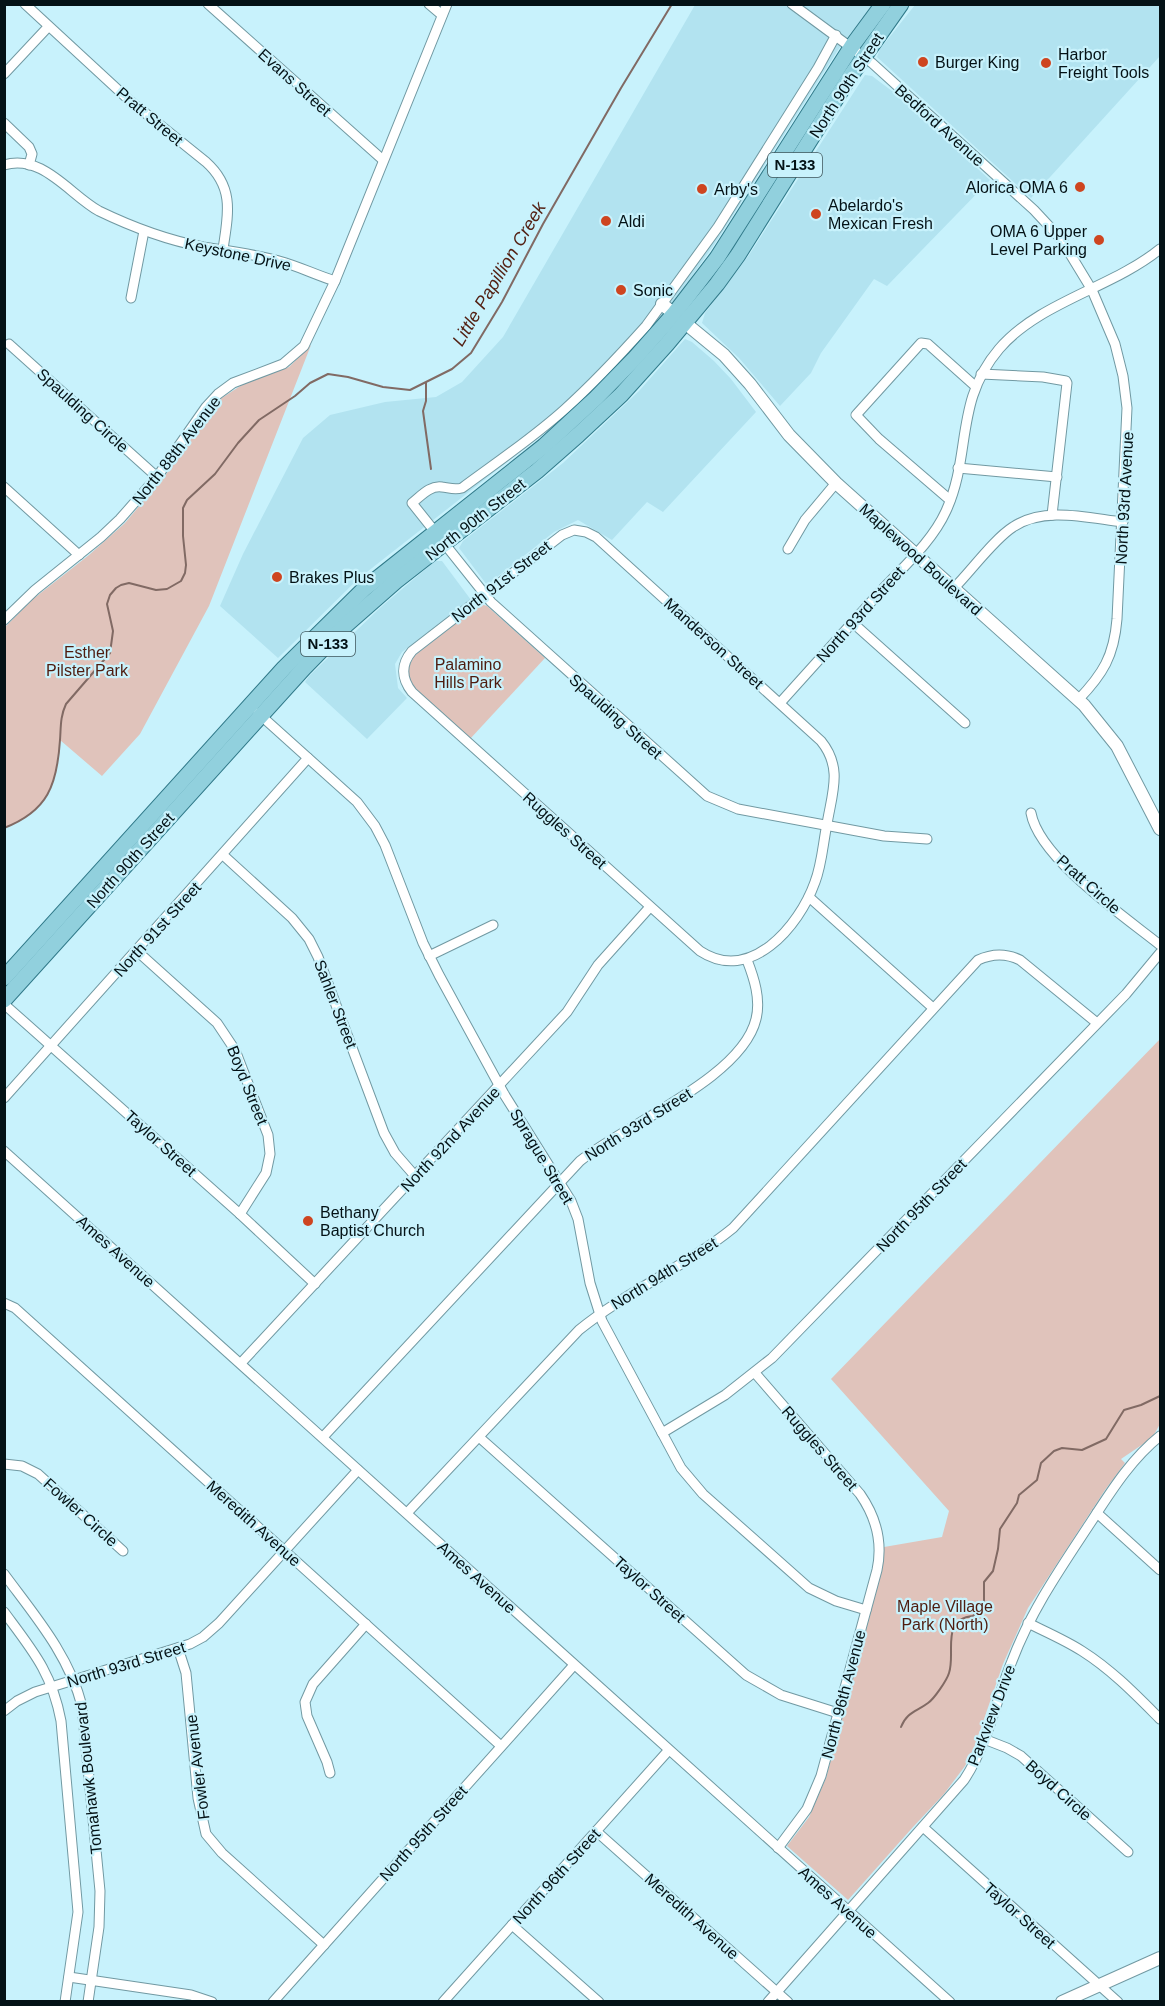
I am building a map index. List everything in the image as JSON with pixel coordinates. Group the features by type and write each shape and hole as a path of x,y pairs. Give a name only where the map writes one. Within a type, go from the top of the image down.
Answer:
{"main road":[{"name":"North 90th Street","path":"4,1002 256,710 310,640 345,606 438,538 577,416 624,370 674,314 736,230 858,51 883,4"},
{"name":"North 90th Street","path":"858,51 902,4"},
{"name":"North 90th Street","path":"4,978 256,710"}],"street":[{"name":"Pratt Street","path":"25,4 129,100 217,173 226,191 228,203 223,249"},
{"name":"Evans Street","path":"208,4 383,160"},
{"path":"429,4 442,15"},
{"path":"335,281 447,4"},
{"name":"Bedford Avenue","path":"792,4 858,51 1047,223 1070,251 1092,290"},
{"path":"4,74 48,27"},
{"path":"674,314 718,227 818,68 836,35"},
{"path":"4,123 29,147 32,154 29,165"},
{"name":"Keystone Drive","path":"4,165 16,163 29,165 47,172 96,209 144,231 180,242 279,260 335,281"},
{"path":"131,298 144,231"},
{"name":"North 93rd Street","path":"780,703 916,554 939,524 950,500 975,386 981,374 1005,342 1022,327 1124,274 1161,249"},
{"name":"North 88th Avenue","path":"4,620 35,590 120,519 157,477 206,407 218,394 233,383 283,364 304,346 335,281"},
{"name":"North 93rd Avenue","path":"1078,700 1103,672 1114,644 1127,426 1126,391 1115,344 1092,290"},
{"name":"Maplewood Boulevard","path":"674,314 710,342 734,365 789,435 836,483 1078,700 1099,722 1117,746 1161,829"},
{"name":"Spaulding Street","path":"674,314 646,326 565,409 462,488 456,490 445,487 432,488 412,503 483,594 707,796 721,804 738,809 884,836 927,839"},
{"path":"950,500 879,440 856,415 921,343 928,344 975,386"},
{"name":"Spaulding Circle","path":"9,344 157,477"},
{"path":"981,374 1043,377 1066,381 1066,399 1052,515"},
{"path":"958,468 1057,477"},
{"path":"788,549 805,520 836,483"},
{"path":"4,487 79,555"},
{"path":"954,588 1012,527 1032,517 1052,515 1123,522"},
{"name":"North 91st Street","path":"403,669 404,662 412,651 483,594 562,535 574,530 582,531"},
{"name":"Manderson Street","path":"582,531 596,537 828,749 834,766 835,778 826,826"},
{"path":"853,623 964,723"},
{"name":"Ruggles Street","path":"403,669 405,682 412,692 707,956 727,962 747,960"},
{"name":"Sprague Street","path":"256,710 357,802 375,826 385,845 429,956 500,1085 571,1201 578,1219 590,1283 600,1313 681,1468 703,1494 795,1577 824,1596 866,1610"},
{"name":"North 91st Street","path":"4,1098 308,758"},
{"name":"Pratt Circle","path":"1031,813 1033,825 1038,834 1063,862 1093,891 1161,945"},
{"path":"747,960 758,956 774,943 797,916 817,874 826,826"},
{"name":"Sahler Street","path":"223,855 292,918 309,939 318,957 384,1133 395,1153 415,1176"},
{"path":"808,897 933,1008"},
{"name":"North 92nd Avenue","path":"241,1363 567,1012 598,965 650,907"},
{"path":"429,956 493,925"},
{"name":"Boyd Street","path":"137,951 217,1023 235,1050 268,1135 270,1154 266,1173 240,1214"},
{"name":"North 95th Street","path":"662,1433 714,1403 755,1373 795,1335 1126,994 1161,953"},
{"name":"North 94th Street","path":"407,1512 555,1354 600,1313 686,1263 733,1228 973,964 992,955 1006,955 1020,960 1097,1023"},
{"name":"North 93rd Street","path":"323,1437 560,1182 596,1148 712,1077 740,1048 753,1029 757,1014 756,992 747,960"},
{"name":"Taylor Street","path":"4,1002 315,1284"},
{"name":"Ames Avenue","path":"4,1151 407,1512 668,1751 950,2001"},
{"name":"Meredith Avenue","path":"4,1303 15,1308 501,1746"},
{"name":"Ruggles Street","path":"755,1373 860,1494 870,1508 877,1529"},
{"name":"Parkview Drive","path":"768,2001 964,1780 978,1756 1009,1669 1028,1623 1045,1591 1122,1477 1145,1450 1161,1436"},
{"name":"Taylor Street","path":"479,1437 746,1675 781,1695 838,1713"},
{"name":"Fowler Circle","path":"4,1464 22,1466 38,1474 123,1551"},
{"name":"North 93rd Street","path":"4,1711 28,1695 190,1644 210,1632 358,1470"},
{"path":"1097,1513 1161,1570"},
{"name":"North 96th Avenue","path":"778,1848 799,1822 813,1797 879,1562 880,1544 877,1529"},
{"name":"Tomahawk Boulevard","path":"4,1574 58,1649 74,1680 84,1722 100,1891 99,1927 88,2001"},
{"name":"Tomahawk Boulevard","path":"4,1612 36,1655 52,1687 61,1721 78,1912 65,2001"},
{"path":"1028,1623 1081,1650 1099,1663 1161,1719"},
{"path":"330,1773 307,1716 305,1702 313,1684 366,1624"},
{"name":"Fowler Avenue","path":"178,1648 186,1673 198,1798 206,1834 222,1853 324,1945"},
{"name":"North 95th Street","path":"273,2001 574,1665"},
{"name":"Boyd Circle","path":"984,1739 1021,1756 1128,1852"},
{"name":"North 96th Street","path":"443,2001 668,1751"},
{"name":"Taylor Street","path":"923,1827 1118,2001"},
{"name":"Meredith Avenue","path":"596,1831 788,2001"},
{"path":"512,1925 599,2001"},
{"path":"1062,2001 1161,1958"},
{"path":"69,1977 191,1995 212,2001"}],"shaded area":[{"path":"695,5 872,5 838,50 716,242 683,289 631,353 553,426 358,579 278,658 220,606 243,554 303,438 330,415 385,402 436,397 462,382 503,337"},
{"path":"915,5 1160,5 1160,56 1031,198 877,57 880,49"},
{"path":"865,75 872,76 896,94 990,180 887,286 874,279 821,353 811,373 780,406 739,358 702,323 705,313 749,255"},
{"path":"685,339 692,342 714,361 756,412 663,512 647,502 612,540 578,520 554,532 487,585 459,548 463,541 563,463 639,391"},
{"path":"435,561 442,561 471,600 402,652 395,664 398,688 407,698 367,739 305,682 381,607"}],"green space":[{"name":"Esther Pilster Park","path":"311,345 209,606 140,734 102,776 60,740 48,794 33,813 5,828 4,628 33,599 125,523 167,473 217,401 245,383 289,367"},
{"name":"Palamino Hills Park","path":"481,604 487,606 545,658 470,739 411,685 407,670 414,656"},
{"name":"Maple Village Park (North)","path":"1160,1039 1160,1424 1152,1438 1121,1459 1125,1463 1028,1608 1003,1664 974,1748 965,1766 944,1794 848,1900 787,1846 809,1817 826,1778 881,1574 884,1547 942,1537 949,1511 831,1379"}],"waterway":[{"name":"Little Papillion Creek","path":"4,828 19,821 40,805 53,783 66,704 110,653 113,631 107,604 110,595 116,588 129,583 156,590 167,589 181,581 186,565 183,508 187,500 215,474 259,420 310,383 328,374 383,387 410,390 452,369 471,353 502,302 543,224 621,88 672,4"},
{"path":"426,383 426,401 423,411 431,469"},
{"path":"901,1727 909,1715 931,1701 946,1680 951,1665 951,1638 956,1623 963,1618 973,1616 984,1603 984,1582 993,1571 1000,1529 1017,1503 1019,1495 1037,1480 1041,1463 1054,1451 1062,1448 1082,1450 1106,1439 1124,1410 1160,1396"}],"place":[{"name":"Burger King","path":"923,62"},
{"name":"Harbor Freight Tools","path":"1046,63"},
{"name":"Alorica OMA 6","path":"1080,187"},
{"name":"Arby's","path":"702,189"},
{"name":"Abelardo's Mexican Fresh","path":"816,214"},
{"name":"Aldi","path":"606,221"},
{"name":"OMA 6 Upper Level Parking","path":"1099,240"},
{"name":"Sonic","path":"621,290"},
{"name":"Brakes Plus","path":"277,577"},
{"name":"Bethany Baptist Church","path":"308,1221"}]}
